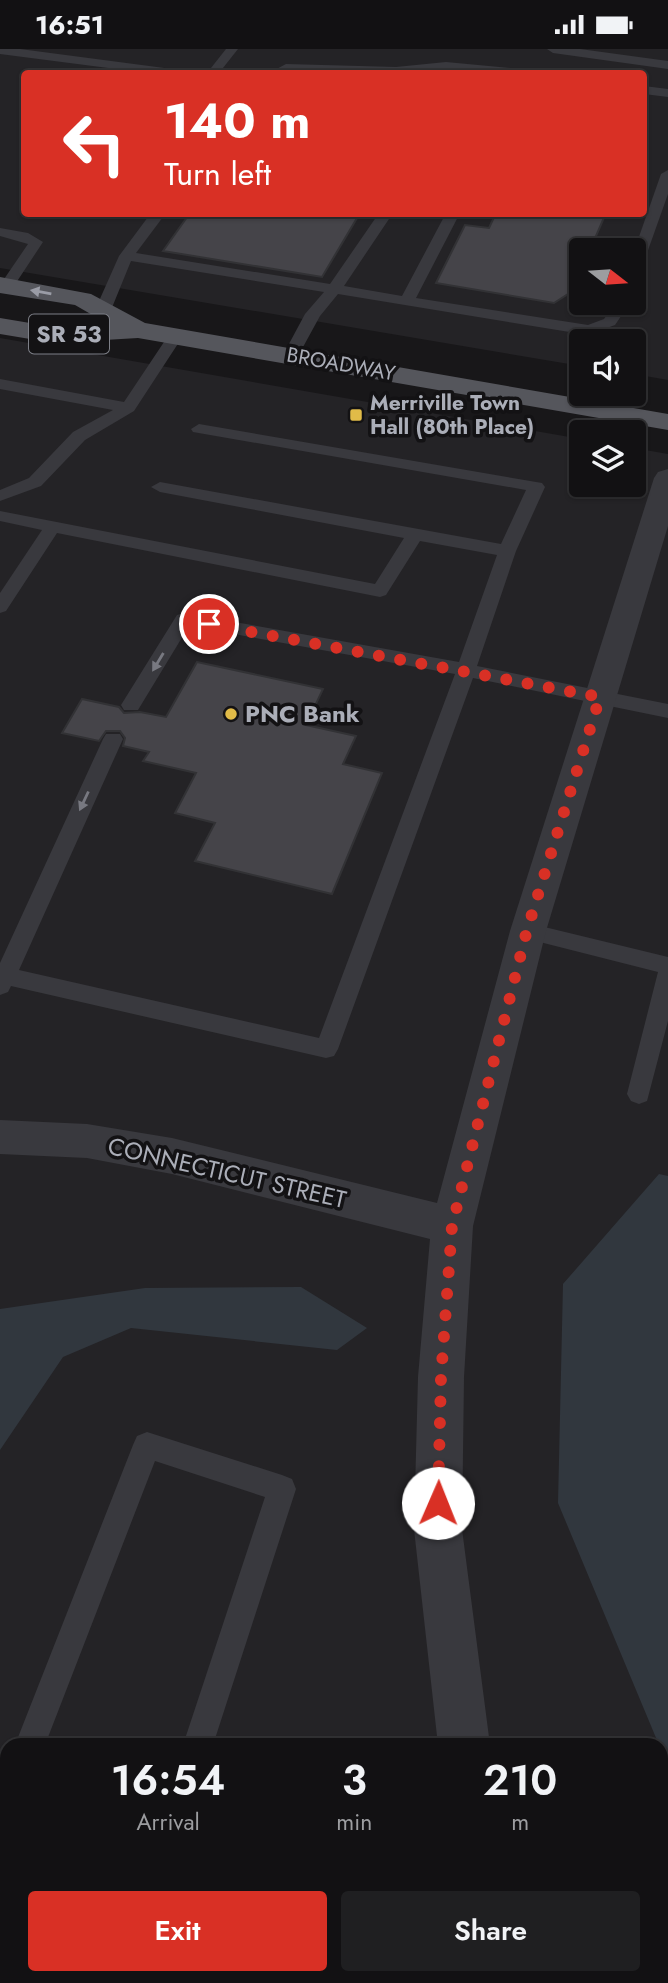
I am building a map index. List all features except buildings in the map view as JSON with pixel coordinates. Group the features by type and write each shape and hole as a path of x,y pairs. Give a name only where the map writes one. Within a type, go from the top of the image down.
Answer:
{"main road":[{"name":"BROADWAY","path":"3,286 82,299 138,330"},
{"name":"BROADWAY","path":"0,326 54,335 138,330 668,422"}],"street":[{"path":"463,1738 438,1529 441,1377 452,1226 527,930 668,478"},
{"name":"CONNECTICUT STREET","path":"0,1137 87,1141 172,1156 452,1226"}],"lane":[{"path":"215,70 232,49"},
{"path":"553,49 668,65"},
{"path":"0,50 150,70"},
{"path":"405,70 415,66 440,66 491,70"},
{"path":"282,70 343,70"},
{"path":"647,90 668,93"},
{"path":"645,238 668,174"},
{"path":"103,310 126,256 156,217"},
{"path":"291,355 313,314 333,291 383,217"},
{"path":"406,302 451,217"},
{"path":"647,231 668,235"},
{"path":"0,232 23,236 36,242 3,286"},
{"path":"126,256 588,330 605,328 617,315"},
{"path":"0,496 36,482 79,436 128,408 175,336"},
{"path":"0,384 128,408"},
{"path":"113,739 3,981 326,1049 466,670 507,551 536,487 199,429"},
{"path":"160,487 507,551"},
{"path":"0,516 380,591 415,535"},
{"path":"0,607 52,527"},
{"path":"131,705 184,619 466,670 668,711"},
{"path":"527,930 668,966"},
{"path":"639,1094 668,974"},
{"path":"33,1738 147,1445 282,1489 200,1738"}],"shaded area":[{"path":"0,49 668,49 668,380 646,376 646,329 569,329 569,364 0,268"},
{"path":"0,338 569,437 569,497 646,497 646,450 668,454 668,1738 0,1738"},
{"path":"659,1174 668,1176 668,1738 656,1738 558,1503 563,1284"},
{"path":"301,1287 367,1328 337,1350 131,1328 63,1357 0,1450 0,1309 145,1288"}],"place":[{"name":"Merriville Town Hall (80th Place)","path":"356,415"},
{"name":"PNC Bank","path":"231,714"}],"route":[{"path":"209,624 600,697 527,930 452,1226 441,1377 438,1503"}]}
